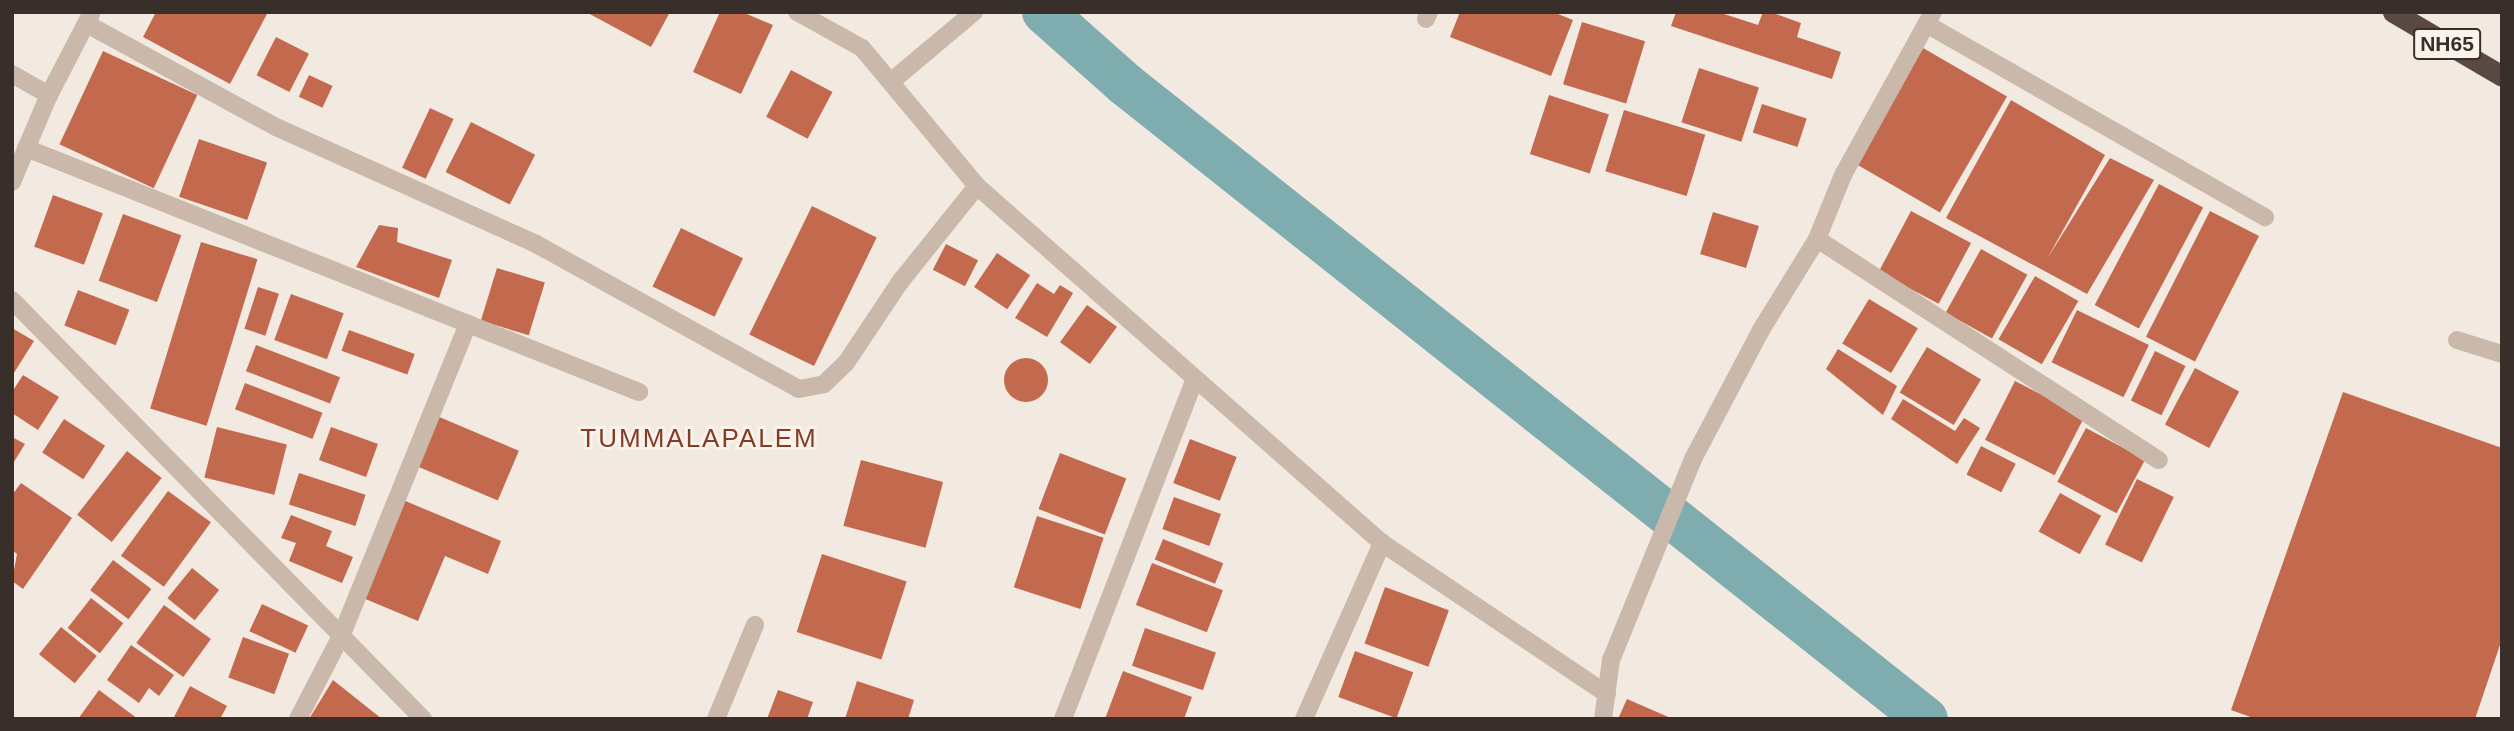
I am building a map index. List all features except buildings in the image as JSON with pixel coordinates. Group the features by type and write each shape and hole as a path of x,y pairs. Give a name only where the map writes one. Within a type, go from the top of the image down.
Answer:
{"highway":[{"name":"NH65","path":"2393,12 2502,76"}],"street":[{"path":"797,12 862,48 893,80 900,95 977,186 1382,542 1607,694"},
{"path":"893,80 942,43 974,12"},
{"path":"12,182 49,95 90,18 276,127 536,244 799,389 824,383 846,363 900,282 977,186"},
{"path":"1603,719 1611,660 1693,459 1761,330 1817,239 1843,176 1931,18 2265,217"},
{"path":"12,74 49,95"},
{"path":"26,148 639,392"},
{"path":"1817,239 2159,460"},
{"path":"12,300 424,719"},
{"path":"298,719 342,634 468,324"},
{"path":"2457,340 2502,354"},
{"path":"1063,719 1195,379"},
{"path":"1304,719 1382,542"},
{"path":"716,719 755,625"}],"waterway":[{"path":"1044,12 1125,84 1926,719"}],"district":[{"name":"TUMMALAPALEM","path":"699,439"}]}
